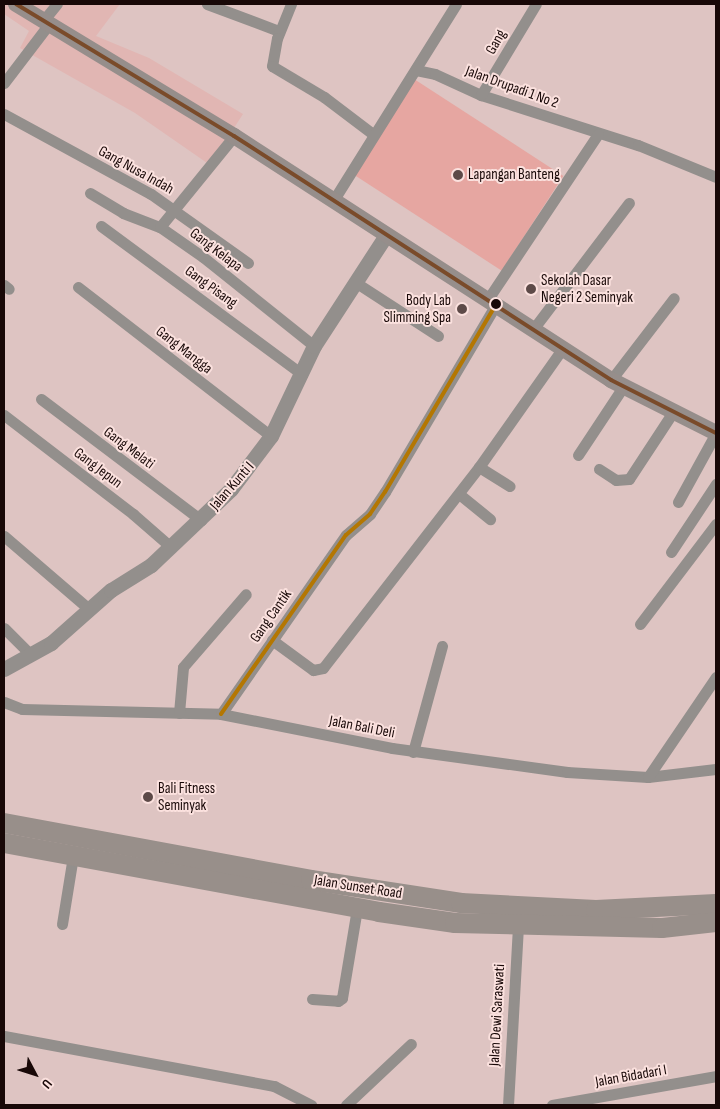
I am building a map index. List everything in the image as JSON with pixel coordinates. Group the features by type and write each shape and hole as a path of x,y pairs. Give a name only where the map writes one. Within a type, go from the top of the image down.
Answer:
{"highway":[{"name":"Jalan Sunset Road","path":"4,823 311,880 461,903 596,910 716,904"},
{"name":"Jalan Sunset Road","path":"4,844 357,908 455,923 662,928 716,922"}],"main road":[{"path":"16,4 234,136 386,236 534,328 617,384 716,433"}],"street":[{"path":"4,83 57,4"},
{"path":"207,4 279,32"},
{"path":"291,4 279,32 272,66 332,103 373,134"},
{"path":"333,201 373,134 416,70 456,4"},
{"name":"Gang","path":"481,95 536,4"},
{"name":"Jalan Drupadi 1 No 2","path":"416,70 435,74 481,95 507,101 598,134 638,145 716,177"},
{"name":"Gang Nusa Indah","path":"4,114 176,210 248,263"},
{"name":"Gang Cantik","path":"221,714 346,535 370,514 385,492 492,301 598,134"},
{"path":"160,227 176,210 234,136"},
{"name":"Gang Kelapa","path":"90,193 123,213 160,227 203,257 314,346"},
{"path":"534,328 629,203"},
{"name":"Gang Pisang","path":"101,226 302,374"},
{"name":"Jalan Kunti I","path":"4,669 66,632 89,609 171,547 201,520 249,467 271,436 314,346 386,236"},
{"path":"355,282 438,336"},
{"name":"Gang Mangga","path":"78,288 271,436"},
{"path":"578,454 617,384 674,298"},
{"path":"272,640 313,670 323,668 480,467 563,348"},
{"name":"Gang Melati","path":"41,399 201,520"},
{"path":"599,469 616,480 629,480 674,412"},
{"name":"Gang Jepun","path":"4,415 134,514 171,547"},
{"path":"678,502 716,433"},
{"path":"480,467 510,486"},
{"path":"671,552 716,484"},
{"path":"459,494 490,519"},
{"path":"640,624 716,524"},
{"path":"4,536 89,609"},
{"path":"179,713 180,674 183,667 246,594"},
{"path":"4,628 30,654"},
{"path":"413,752 442,646"},
{"path":"648,776 716,677"},
{"name":"Jalan Bali Deli","path":"4,702 22,709 221,714 413,752 567,772 648,776 716,770"},
{"path":"62,924 73,856"},
{"path":"312,999 341,999 357,908"},
{"name":"Jalan Dewi Saraswati","path":"508,1105 518,926"},
{"path":"4,1036 274,1086 310,1105"},
{"path":"346,1105 411,1044"},
{"name":"Jalan Bidadari I","path":"552,1105 716,1076"}],"shaded area":[{"path":"4,4 120,4 96,36 149,58 243,114 210,165 135,113 20,48 29,31 4,14"},
{"name":"Lapangan Banteng","path":"414,79 563,176 502,271 352,174"}],"transit line":[{"path":"16,4 234,136 611,380 716,433"},
{"path":"221,714 346,535 370,514 385,492 496,304"}],"place":[{"name":"Lapangan Banteng","path":"458,175"},
{"name":"Sekolah Dasar Negeri 2 Seminyak","path":"531,289"},
{"name":"Body Lab Slimming Spa","path":"462,309"},
{"name":"Bali Fitness Seminyak","path":"148,797"}]}
